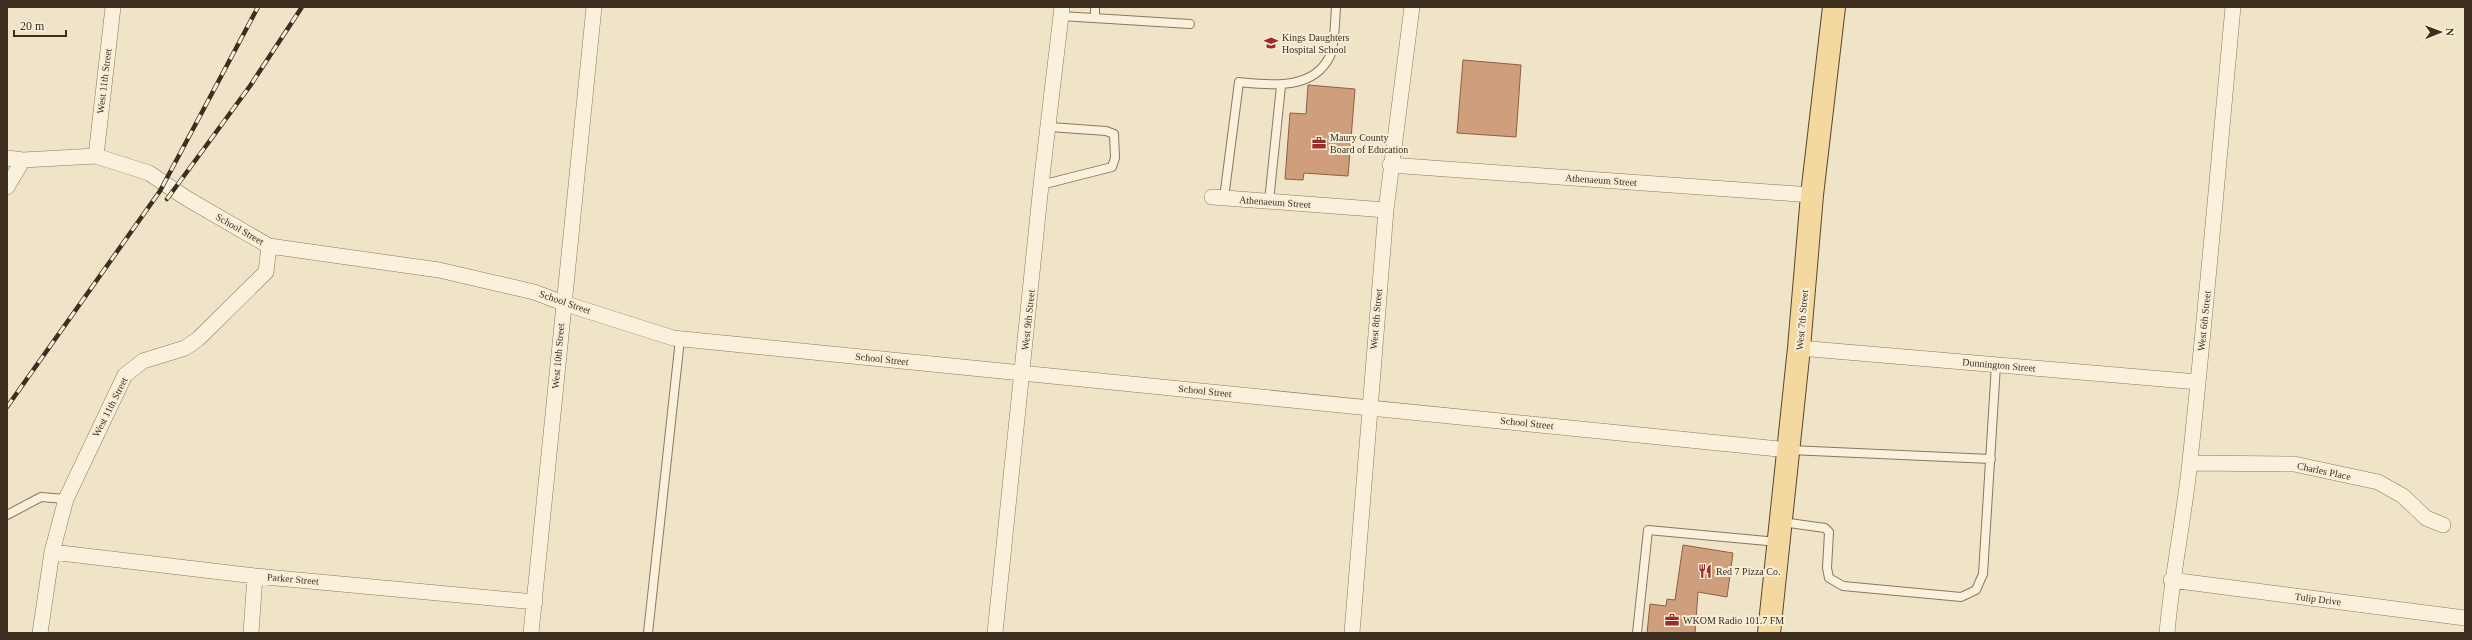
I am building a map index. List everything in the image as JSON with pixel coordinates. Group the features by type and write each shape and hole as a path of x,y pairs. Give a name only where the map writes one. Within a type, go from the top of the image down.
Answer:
{"main road":[{"name":"West 7th Street","path":"1769,633 1778,532 1789,450 1812,195 1834,7"}],"street":[{"name":"West 11th Street","path":"96,156 113,7"},
{"name":"West 10th Street","path":"531,633 563,303 594,7"},
{"name":"West 8th Street","path":"1352,633 1370,392 1390,165 1412,7"},
{"name":"West 6th Street","path":"2167,633 2171,580 2190,463 2232,7"},
{"name":"West 9th Street","path":"995,633 1041,185 1050,127 1062,11"},
{"name":"School Street","path":"7,158 23,160 96,156 149,173 186,198 268,246 439,270 534,292 563,303 680,339 1022,372 1789,450"},
{"path":"7,187 23,160"},
{"name":"Athenaeum Street","path":"1390,165 1812,195"},
{"name":"Athenaeum Street","path":"1218,198 1386,210"},
{"name":"West 11th Street","path":"40,633 52,552 66,499 125,375 143,361 185,348 198,339 266,272 268,246"},
{"name":"Dunnington Street","path":"1799,348 2198,382"},
{"name":"Charles Place","path":"2190,463 2294,464 2378,482 2403,496 2426,518 2442,525"},
{"name":"Parker Street","path":"52,552 255,576 535,602"},
{"path":"250,633 255,576"},
{"name":"Tulip Drive","path":"2171,580 2465,618"}],"lane":[{"path":"1095,7 1095,18"},
{"path":"1218,198 1239,82 1281,86 1304,79 1321,68 1330,55 1336,7"},
{"path":"1062,11 1095,18 1190,24"},
{"path":"1269,201 1281,86"},
{"path":"1041,185 1112,167 1115,158 1114,134 1106,131 1050,127"},
{"path":"648,633 680,339"},
{"path":"1637,633 1648,530 1778,532 1825,528 1829,532 1827,568 1829,578 1843,586 1961,597 1976,590 1983,574 1996,365"},
{"path":"1789,450 1991,459"},
{"path":"7,515 41,497 66,499"}],"building":[{"path":"1463,60 1521,65 1516,137 1457,133"},
{"name":"Maury County Board of Education","path":"1308,85 1355,89 1348,176 1304,173 1303,180 1285,179 1290,113 1306,114"},
{"path":"1683,545 1733,553 1727,597 1698,592 1695,633 1647,633 1650,604 1666,606 1667,599 1675,600"}],"railway":[{"path":"7,407 160,191 258,7"},
{"path":"167,199 250,86 302,7"}],"place":[{"name":"Kings Daughters Hospital School","path":"1271,43"},
{"name":"Maury County Board of Education","path":"1319,143"},
{"name":"Red 7 Pizza Co.","path":"1705,571"},
{"name":"WKOM Radio 101.7 FM","path":"1672,620"}]}
